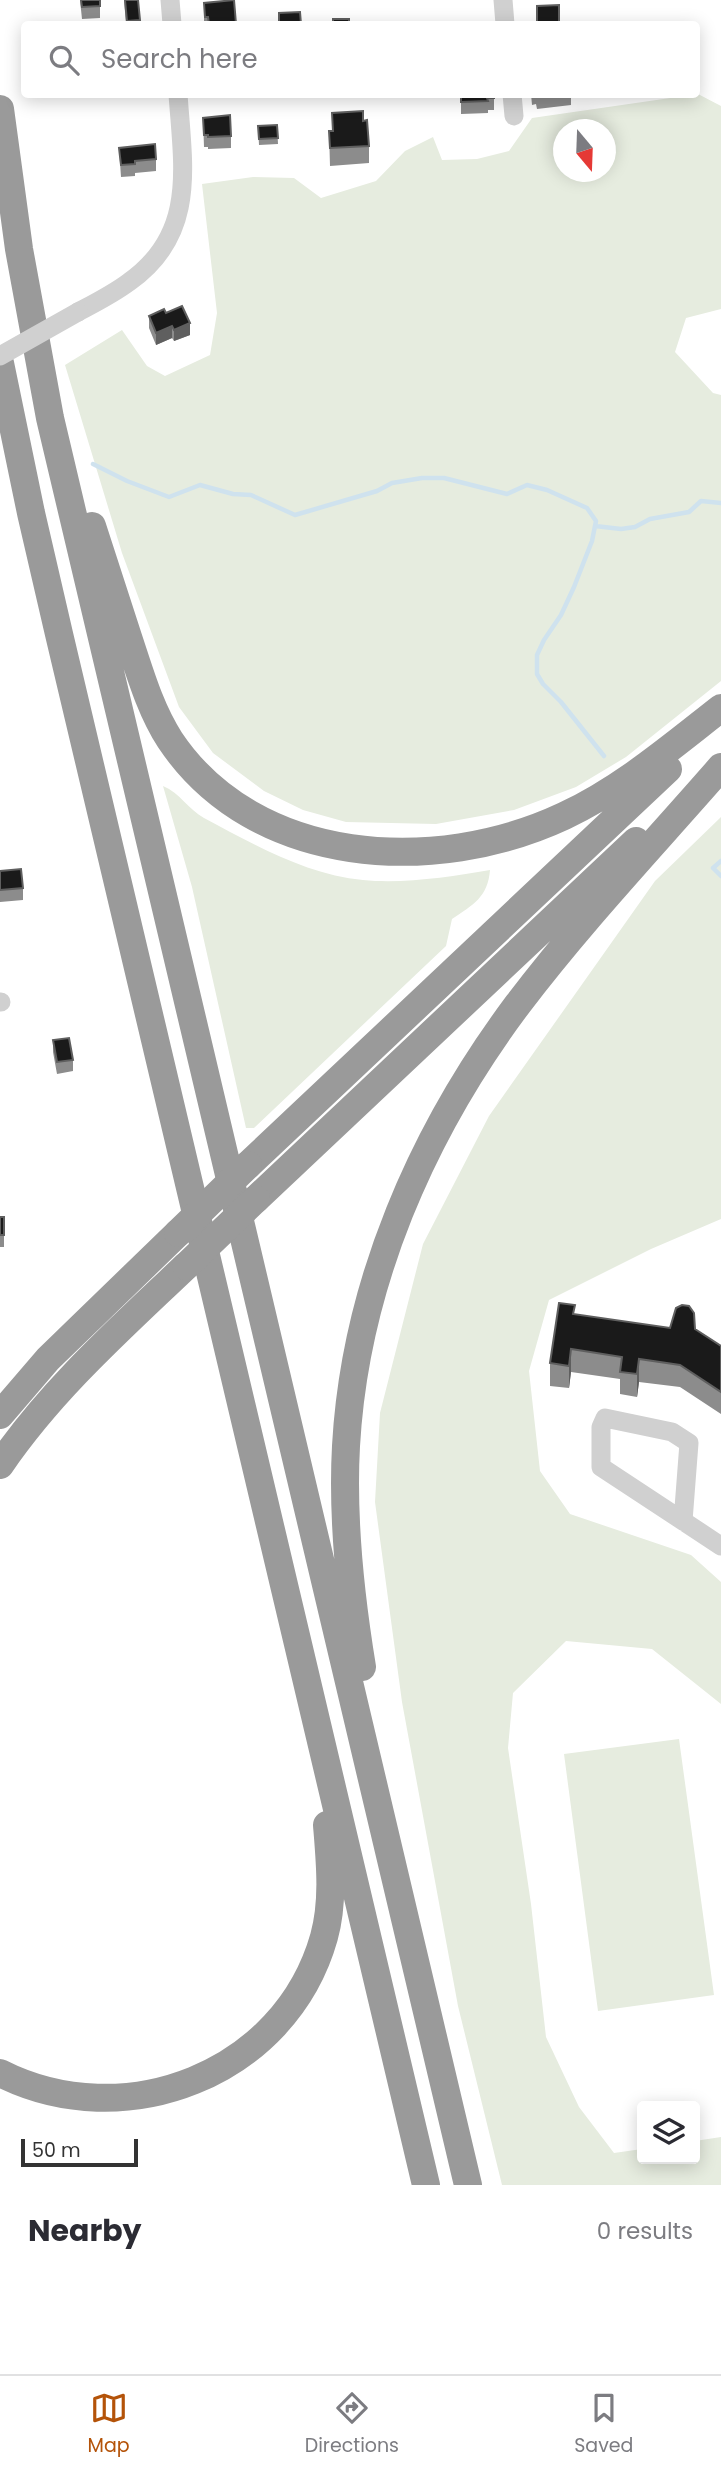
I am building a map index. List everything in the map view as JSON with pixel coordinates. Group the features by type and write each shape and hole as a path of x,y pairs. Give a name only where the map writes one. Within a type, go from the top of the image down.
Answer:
{"highway":[{"path":"0,109 19,249 39,362 81,553 468,2185"},
{"path":"39,362 156,715 178,751 199,774 232,802 268,824 309,840 366,851 424,851 494,840 536,828 589,803 645,767 721,708"},
{"path":"0,363 59,634 426,2185"},
{"path":"0,1415 62,1344 721,719"},
{"path":"0,1465 60,1388 721,760"},
{"path":"402,1908 360,1652 346,1516 346,1447 351,1389 376,1279 394,1226 425,1156 455,1098 491,1042 554,959 721,767"},
{"path":"0,2073 36,2088 77,2097 118,2098 160,2092 187,2084 225,2066 258,2040 287,2010 320,1950 327,1925 331,1886 326,1816 300,1650"}],"street":[{"path":"170,0 172,21"},
{"path":"503,0 505,21"},
{"path":"0,356 137,277 168,240 178,219 184,183 178,98"},
{"path":"512,98 514,116"},
{"path":"683,1521 689,1443 672,1432 605,1418 601,1427 601,1467 683,1521 721,1546"}],"shaded area":[{"path":"700,95 721,106 721,309 686,318 675,352 713,393 721,395 721,681 626,757 576,787 514,810 436,824 346,822 303,810 264,791 213,753 179,707 122,553 65,365 122,330 147,366 165,376 210,355 217,313 202,184 253,177 294,178 321,198 376,181 405,151 433,137 442,160 477,159 509,151 532,118 670,98 700,98"},
{"path":"163,786 204,818 281,857 321,872 363,880 394,881 490,870 483,894 452,919 446,946 254,1128 246,1128 192,887"},
{"path":"721,817 721,1219 651,1249 549,1300 529,1371 540,1471 570,1514 691,1555 721,1582 721,1704 652,1649 566,1641 513,1693 508,1748 531,1904 546,2037 579,2107 614,2153 637,2150 637,2164 700,2164 700,2140 721,2137 721,2185 502,2185 458,2006 402,1702 375,1502 380,1413 423,1244 489,1116 655,881"},
{"path":"679,1739 714,1995 598,2011 564,1754"}],"building":[{"path":"81,0 100,0 100,6 82,7"},
{"path":"125,0 138,0 140,20 127,21"},
{"path":"234,0 236,21 209,21 208,17 205,17 204,3"},
{"path":"559,5 559,21 537,21 537,6"},
{"path":"300,12 301,21 279,21 279,13"},
{"path":"333,19 349,19 349,21"},
{"path":"461,98 487,98 488,101 461,102"},
{"path":"363,111 363,121 367,120 369,146 330,148 332,113"},
{"path":"230,115 231,136 204,135 203,118"},
{"path":"277,125 278,138 259,139 258,126"},
{"path":"155,144 156,159 121,165 119,148"},
{"path":"182,306 190,323 174,330 172,326 156,333 149,316 164,309 166,313"},
{"path":"21,869 23,888 0,890 0,871"},
{"path":"69,1038 73,1060 57,1062 53,1040"},
{"path":"0,1217 4,1217 4,1235 0,1235"},
{"path":"559,1303 575,1305 573,1314 670,1328 676,1308 689,1306 694,1313 695,1329 721,1346 721,1392 680,1365 639,1359 637,1374 620,1372 622,1357 571,1349 569,1366 550,1363"}],"waterway":[{"path":"93,464 169,497 200,485 233,494 251,495 295,515 377,491 392,483 422,478 444,478 507,494 527,485 547,490 587,508 596,521 592,541 561,615 537,655 537,674 604,756"},
{"path":"595,526 621,529 635,527 650,519 689,512 701,501 721,503"},
{"path":"721,861 713,868 721,876"}]}
